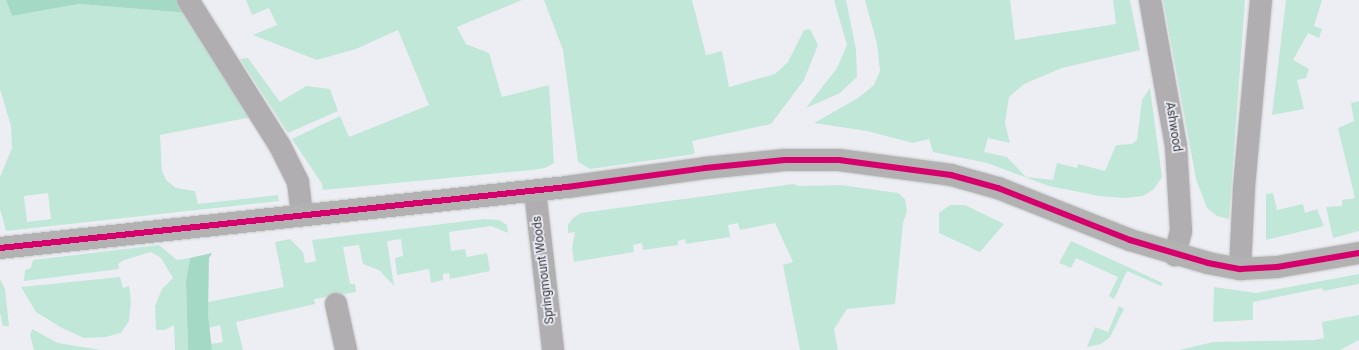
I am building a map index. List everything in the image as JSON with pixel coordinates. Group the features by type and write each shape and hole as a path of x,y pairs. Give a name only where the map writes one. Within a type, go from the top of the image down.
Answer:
{"main road":[{"path":"0,248 302,214 535,191 785,160 868,163 951,175 998,188 1130,240 1175,255 1240,268 1277,267 1359,253"}],"street":[{"path":"188,0 280,146 298,182 302,214"},
{"name":"Ashwood","path":"1150,0 1176,146 1181,231 1175,255"},
{"path":"1240,268 1244,187 1261,0"},
{"name":"Springmount Woods","path":"535,191 553,350"},
{"path":"336,304 346,350"}],"green space":[{"path":"0,0 6,0 12,16 79,4 188,13 252,117 160,135 162,171 166,180 176,188 195,191 198,204 278,195 279,201 6,231 0,209 0,177 12,148 11,126 0,89","holes":["48,193 51,219 27,222 24,196"]},
{"path":"6,0 180,0 188,13 79,4 12,16"},
{"path":"246,0 522,0 457,27 466,44 489,53 502,97 549,85 554,163 545,168 532,170 323,190 322,184 292,139 340,116 349,137 429,105 398,30 356,49 317,60 253,35 277,25 269,8 252,15"},
{"path":"544,0 692,0 706,55 722,51 729,87 775,74 788,62 804,30 810,29 818,45 804,80 771,124 692,141 695,154 590,169 578,162 563,50"},
{"path":"834,0 846,0 856,49 857,77 840,93 806,108 837,68 847,45"},
{"path":"865,0 1010,0 1015,40 1116,24 1113,0 1130,0 1140,50 1062,68 1024,84 1009,97 1005,123 1010,143 988,138 984,152 1007,157 1026,177 1053,180 1057,163 1077,168 1078,164 1105,171 1116,145 1132,144 1137,140 1142,100 1150,88 1162,177 1154,189 1143,196 1125,198 1099,196 1049,186 987,163 933,152 929,139 913,143 867,131 814,123 858,98 874,85 880,71 877,44"},
{"path":"1163,0 1245,0 1229,219 1217,216 1207,208 1196,179"},
{"path":"1286,0 1322,0 1314,26 1322,29 1319,38 1308,33 1293,60 1309,69 1306,78 1297,80 1304,109 1272,115"},
{"path":"248,58 280,102 306,86 330,89 338,111 288,133 240,59"},
{"path":"1359,101 1359,231 1333,238 1326,207 1342,206 1342,200 1355,198 1338,128 1354,121 1351,103"},
{"path":"793,184 799,186 841,185 898,193 905,199 907,211 903,223 895,304 847,309 834,329 838,350 800,350 783,265 793,262 775,223 740,230 738,223 728,225 730,237 686,244 685,239 678,241 678,245 643,250 642,243 633,245 634,252 574,262 572,248 575,232 568,233 568,225 573,218 581,213"},
{"path":"1273,193 1277,210 1303,204 1305,213 1317,209 1324,226 1266,240 1266,194"},
{"path":"950,205 965,205 1004,224 980,252 939,233 939,213"},
{"path":"483,219 499,220 507,225 508,233 491,226 449,232 451,251 465,249 467,257 487,253 490,271 450,279 449,273 443,274 443,280 431,283 429,269 397,275 395,258 403,256 401,239 387,241 394,286 379,270 363,264 359,245 343,247 350,284 355,284 356,292 314,299 315,304 236,322 243,350 212,350 211,344 223,342 220,325 208,328 208,302 284,287 275,242 290,239 303,252 305,263 316,261 312,240"},
{"path":"1071,241 1163,283 1161,286 1127,271 1114,299 1109,296 1118,277 1076,258 1071,268 1059,263"},
{"path":"159,245 177,260 190,258 186,281 188,350 175,350 174,325 165,330 156,330 155,306 162,289 173,278 161,258 151,252 124,260 118,264 119,269 24,281 25,270 31,268 33,260"},
{"path":"212,253 209,258 208,315 212,350 188,350 186,281 190,258"},
{"path":"1359,274 1359,284 1323,291 1322,288 1253,302 1253,320 1213,322 1214,287 1256,293"},
{"path":"120,277 123,288 129,286 131,301 129,321 121,333 105,337 84,338 62,328 36,312 21,287"},
{"path":"0,279 5,289 9,326 3,326 0,313"},
{"path":"1119,306 1124,309 1110,337 1101,344 1087,347 1095,327 1108,332"},
{"path":"1359,315 1359,340 1340,350 1179,350 1213,342 1315,340 1324,338 1322,322"},
{"path":"32,329 58,343 101,350 34,350 30,335"}],"cycle path":[{"path":"0,248 567,187 705,168 785,160 839,160 951,175 998,188 1130,240 1208,263 1240,269 1277,267 1359,253"}]}
